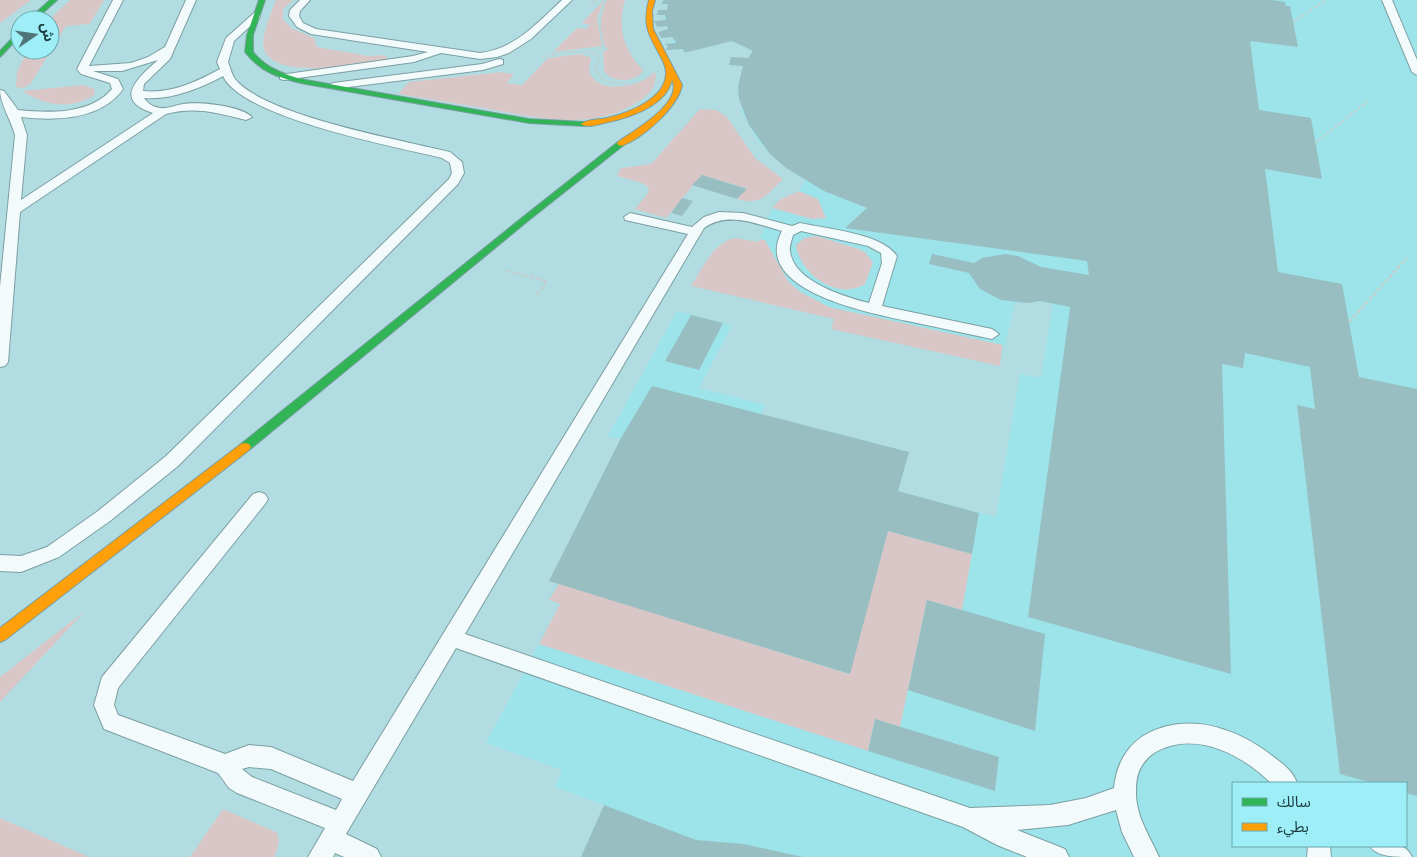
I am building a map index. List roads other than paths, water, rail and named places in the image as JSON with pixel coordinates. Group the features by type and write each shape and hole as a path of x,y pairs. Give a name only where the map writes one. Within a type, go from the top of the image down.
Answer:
{"main road":[{"path":"42,10 54,0"},
{"path":"262,0 248,43 249,52 263,68 284,77 306,82 546,124 580,124 612,119 649,104 664,90 669,80 670,70"},
{"path":"0,636 258,437 419,308 548,199 668,108 675,101 679,87 678,81 650,33 648,13 652,0"}],"lane":[{"path":"14,113 60,114 93,108 107,102 114,95 117,84 108,78 85,72 82,69 118,0"},
{"path":"162,112 141,103 137,94 139,83 162,64 191,0"},
{"path":"305,0 295,10 296,22 306,29 319,33 480,56 494,56 509,51"},
{"path":"333,86 491,66 503,60 509,51 567,0"},
{"path":"1387,0 1417,72"},
{"path":"0,563 21,564 53,552 104,516 172,461 454,180 458,173 456,162 446,155 322,124 280,111 248,95 236,86 225,71 222,56 228,41 235,32 257,15"},
{"path":"83,65 100,69 122,68 150,60 170,48"},
{"path":"284,77 414,59 439,51"},
{"path":"306,82 463,61 480,56"},
{"path":"137,94 161,95 179,92 225,71"},
{"path":"0,93 14,113 21,135 0,362"},
{"path":"15,210 162,112 184,106 206,105 246,117"},
{"path":"330,840 695,232 705,220 725,215 790,229 800,227 812,228 872,243 886,250 890,256 889,263 874,309"},
{"path":"630,217 695,232"},
{"path":"790,229 784,237 783,250 790,268 800,279 831,298 992,334"},
{"path":"259,500 109,684 104,705 111,722 225,765 237,780 330,840 369,857"},
{"path":"452,638 968,818 1005,837 1057,857"},
{"path":"1147,857 1128,821 1124,795 1127,772 1137,753 1153,740 1174,733 1198,733 1224,739 1250,752 1274,770 1285,782"},
{"path":"225,765 249,756 266,757 357,794"},
{"path":"968,818 1018,821 1066,816 1096,807 1124,795"},
{"path":"1383,847 1400,857"}]}
